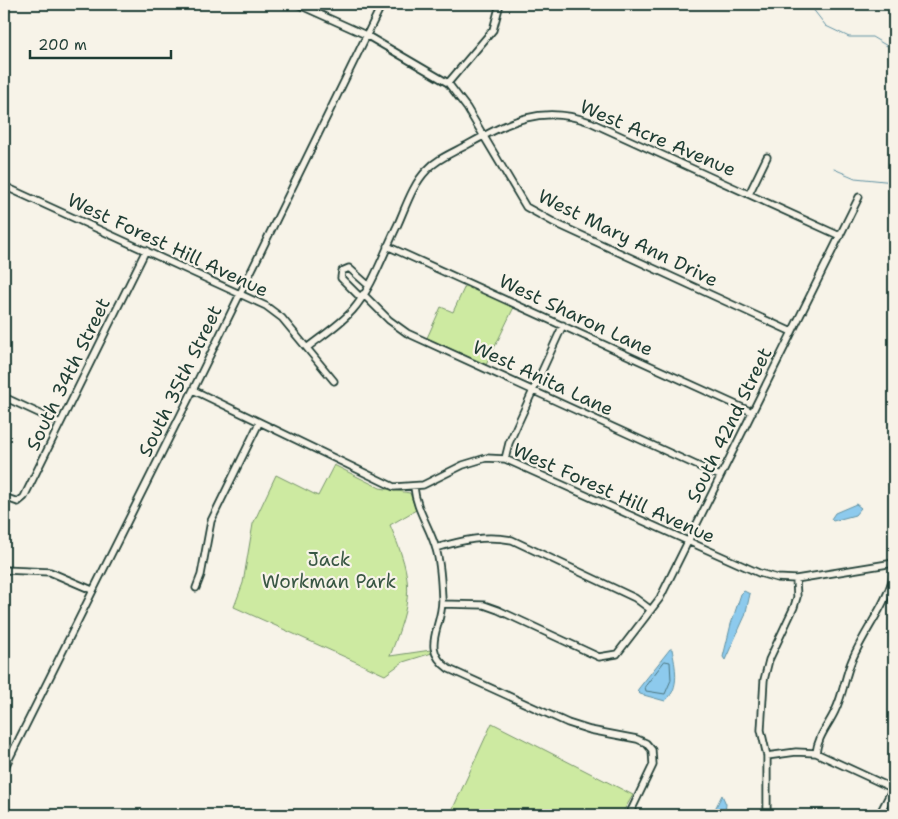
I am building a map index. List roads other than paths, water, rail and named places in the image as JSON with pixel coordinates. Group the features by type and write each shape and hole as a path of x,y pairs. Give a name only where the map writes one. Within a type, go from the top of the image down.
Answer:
{"street":[{"path":"297,4 366,36 448,83 460,96 483,136"},
{"name":"South 35th Street","path":"4,770 382,4"},
{"path":"448,83 493,30 500,4"},
{"name":"West Acre Avenue","path":"308,347 342,321 362,296 414,191 426,171 440,160 483,136 523,118 549,114 570,116 590,122 840,236"},
{"name":"West Mary Ann Drive","path":"483,136 526,206 563,227 792,332"},
{"path":"749,194 767,158"},
{"name":"West Forest Hill Avenue","path":"4,186 272,309 308,347 334,381"},
{"name":"South 42nd Street","path":"442,604 484,605 599,657 617,654 660,598 859,197"},
{"name":"West Sharon Lane","path":"387,246 752,412"},
{"name":"South 34th Street","path":"4,497 18,502 24,497 146,250"},
{"name":"West Anita Lane","path":"368,285 349,268 342,271 341,278 400,329 720,476"},
{"path":"505,459 533,390 563,325"},
{"name":"West Forest Hill Avenue","path":"193,390 380,482 394,487 414,487 434,481 463,465 486,458 505,459 759,573 777,578 796,579 894,563"},
{"path":"4,397 60,423"},
{"path":"196,588 201,575 211,521 259,423"},
{"path":"414,487 418,507 436,548 441,573 442,604 434,651 440,663 449,669 575,725 638,739 646,743 652,750 653,766 629,815"},
{"path":"436,548 472,538 492,536 512,540 635,598 651,610"},
{"path":"4,570 50,572 92,590"},
{"path":"816,753 824,728 835,711 852,659 884,603 894,573"},
{"path":"767,815 767,756 761,730 764,680 769,660 794,607 796,579"},
{"path":"767,756 796,752 816,753 894,787 879,815"}],"water":[{"path":"856,504 861,508 855,515 833,521 831,519 835,513"},
{"path":"744,591 750,594 745,616 725,660 723,657 731,624 741,594"},
{"path":"670,649 672,649 676,676 670,696 665,701 640,694 637,691 639,688"},
{"path":"722,795 726,804 725,815 712,815"}],"waterway":[{"path":"809,4 826,26 849,37 872,37 894,50"},
{"path":"834,169 855,178 894,182"}],"park label":[{"name":"Jack Workman Park","path":"329,570"}]}
